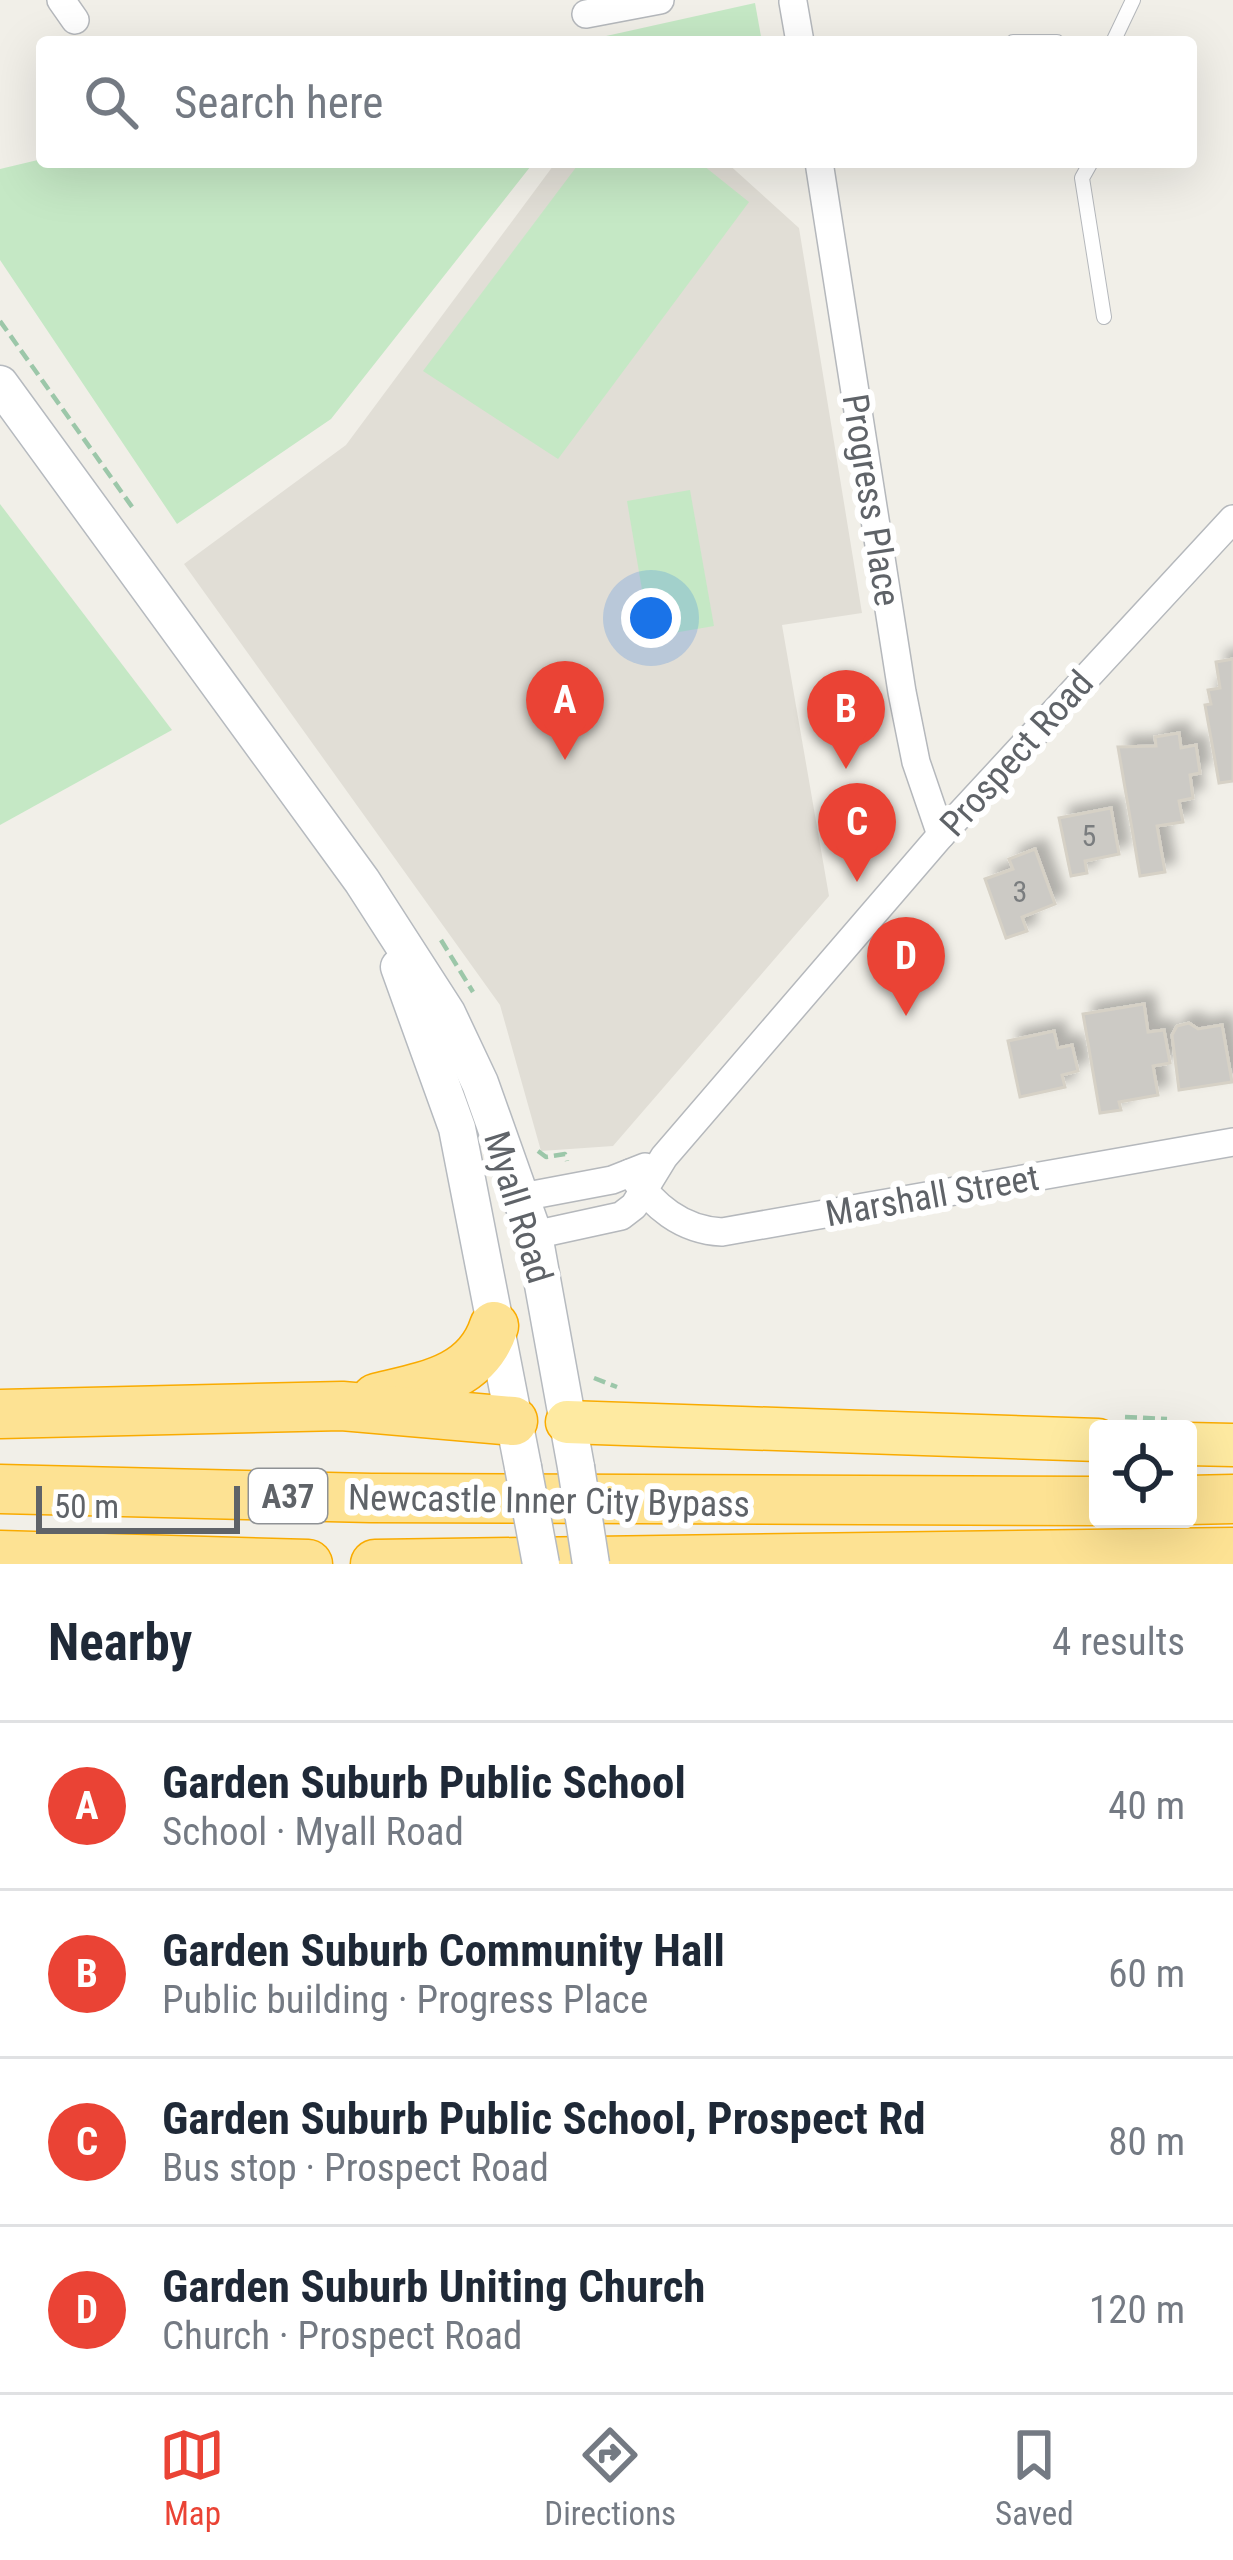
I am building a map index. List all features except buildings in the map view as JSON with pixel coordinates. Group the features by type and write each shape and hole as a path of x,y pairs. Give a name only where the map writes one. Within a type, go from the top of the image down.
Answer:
{"highway":[{"path":"0,1414 343,1406 437,1384 480,1358 494,1326"},
{"path":"343,1406 524,1452"},
{"path":"568,1422 1089,1440"},
{"path":"1197,1444 1233,1445"},
{"name":"Newcastle Inner City Bypass","path":"0,1489 371,1498 1089,1501"},
{"path":"1197,1500 1233,1499"},
{"name":"Newcastle Inner City Bypass","path":"375,1564 1233,1552"},
{"name":"A37","path":"0,1555 308,1564"}],"main road":[{"name":"Myall Road","path":"0,383 362,881 456,1031 534,1235 591,1564"},
{"name":"Myall Road","path":"362,881 438,1062 476,1217 494,1326 524,1452"},
{"path":"476,1217 522,1197"},
{"path":"476,1217 534,1235"},
{"path":"541,1564 524,1452 568,1422"}],"street":[{"path":"586,14 642,2"},
{"path":"794,2 799,36"},
{"name":"Progress Place","path":"820,168 902,692 916,762 941,835"},
{"name":"Prospect Road","path":"534,1235 621,1216 637,1182 664,1157 941,835 1233,519"},
{"name":"Marshall Street","path":"637,1182 677,1221 698,1231 722,1232 1233,1142"},
{"path":"522,1197 637,1182"}],"lane":[{"path":"1118,36 1133,0"},
{"path":"1088,168 1082,178 1104,317"}],"path":[{"path":"566,1154 575,1187"},
{"path":"583,1369 599,1390"}],"shaded area":[{"path":"552,168 733,168 799,228 862,613 782,625 829,896 613,1146 541,1151 500,1005 184,564 346,445"}],"green space":[{"path":"755,3 761,36 606,36"},
{"path":"36,160 36,168 529,168 331,419 177,524 0,260 0,169"},
{"path":"575,168 706,168 749,202 558,459 423,371"},
{"path":"690,490 714,626 650,637 627,501"},
{"path":"0,504 172,730 0,825"}],"place":[{"name":"Garden Suburb Public School","path":"565,760"},
{"name":"Garden Suburb Community Hall","path":"846,769"},
{"name":"Garden Suburb Public School, Prospect Rd","path":"857,882"},
{"name":"Garden Suburb Uniting Church","path":"906,1016"}]}
